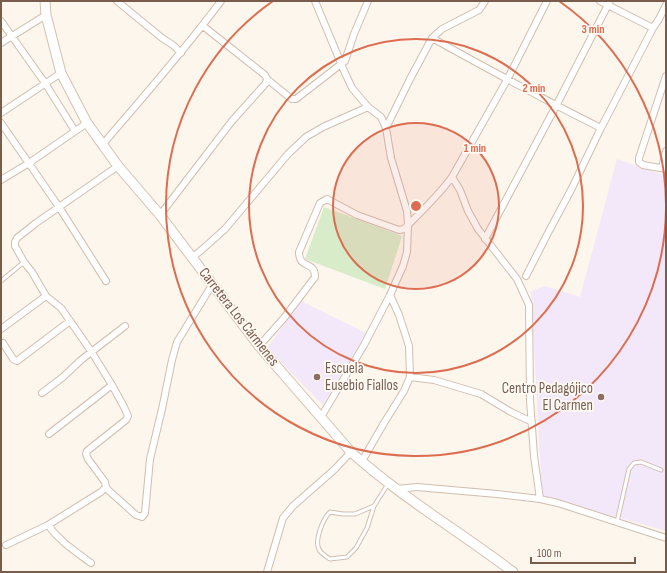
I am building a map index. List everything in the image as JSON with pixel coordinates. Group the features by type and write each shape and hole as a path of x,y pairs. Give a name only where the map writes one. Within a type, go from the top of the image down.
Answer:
{"main road":[{"name":"Carretera Los Cármenes","path":"45,1 46,15 61,73 86,123 118,166 160,215 259,346 351,452 397,489 513,572"}],"street":[{"path":"117,1 181,53"},
{"path":"103,144 181,53 221,1"},
{"path":"314,1 352,88 368,107 381,117 386,128 392,158 407,210 408,225 407,252 403,266 390,295 364,345 321,418"},
{"path":"202,26 265,75 267,79 292,99 296,98 346,61 354,34 368,1"},
{"path":"386,128 432,38 442,29 479,10 485,1"},
{"path":"259,346 284,318 315,277 315,272 312,267 301,262 298,252 320,203 327,199 357,215 399,230 404,229 444,189 452,177 507,80 547,1"},
{"path":"600,1 609,3 653,28"},
{"path":"485,239 609,3"},
{"path":"526,276 571,190 601,128 666,5"},
{"path":"1,43 46,15"},
{"path":"1,21 45,83 75,131"},
{"path":"432,38 507,80 601,128"},
{"path":"1,113 61,73"},
{"path":"666,76 639,162 643,165 664,168 666,151"},
{"path":"160,215 232,121 266,83 267,79"},
{"path":"192,258 224,229 283,159 306,137 323,127 368,107"},
{"path":"1,123 60,207 106,281"},
{"path":"1,180 29,163 86,123"},
{"path":"118,166 36,223 17,238 15,246 46,296 61,308 91,351 124,407 128,416 126,420 87,451 86,454 105,482 108,490 136,515 142,517 145,513 150,459 177,342 212,284"},
{"path":"452,177 460,190 468,211 478,229 517,280 529,305 530,400 534,456 540,499"},
{"path":"362,461 404,391 410,377 409,346 399,315 390,295"},
{"path":"1,329 46,296"},
{"path":"3,343 13,359 17,360 70,321"},
{"path":"42,393 63,378 91,351 125,326"},
{"path":"410,377 434,380 482,394 511,412 532,422"},
{"path":"49,434 112,385"},
{"path":"267,572 283,518 287,512 335,469 351,452"},
{"path":"6,545 48,525 101,492 106,487"},
{"path":"397,489 417,487 540,499 558,503 666,538"},
{"path":"48,525 55,535 68,547 91,563"}],"lane":[{"path":"1,281 24,262"},
{"path":"617,522 629,469 634,463 641,462 661,470"},
{"path":"374,506 355,514 330,512 326,516 317,540 320,551 330,559 347,557 356,548 367,528 374,506 389,483"}],"shaded area":[{"name":"Centro Pedagójico El Carmen","path":"617,159 666,176 666,531 542,496 531,291 545,286 580,297"},
{"name":"Escuela Eusebio Fiallos","path":"301,301 366,333 323,405 267,348"}],"green space":[{"path":"324,207 402,236 385,289 305,259"}],"place":[{"name":"Escuela Eusebio Fiallos","path":"317,377"},
{"name":"Centro Pedagójico El Carmen","path":"601,397"}]}
